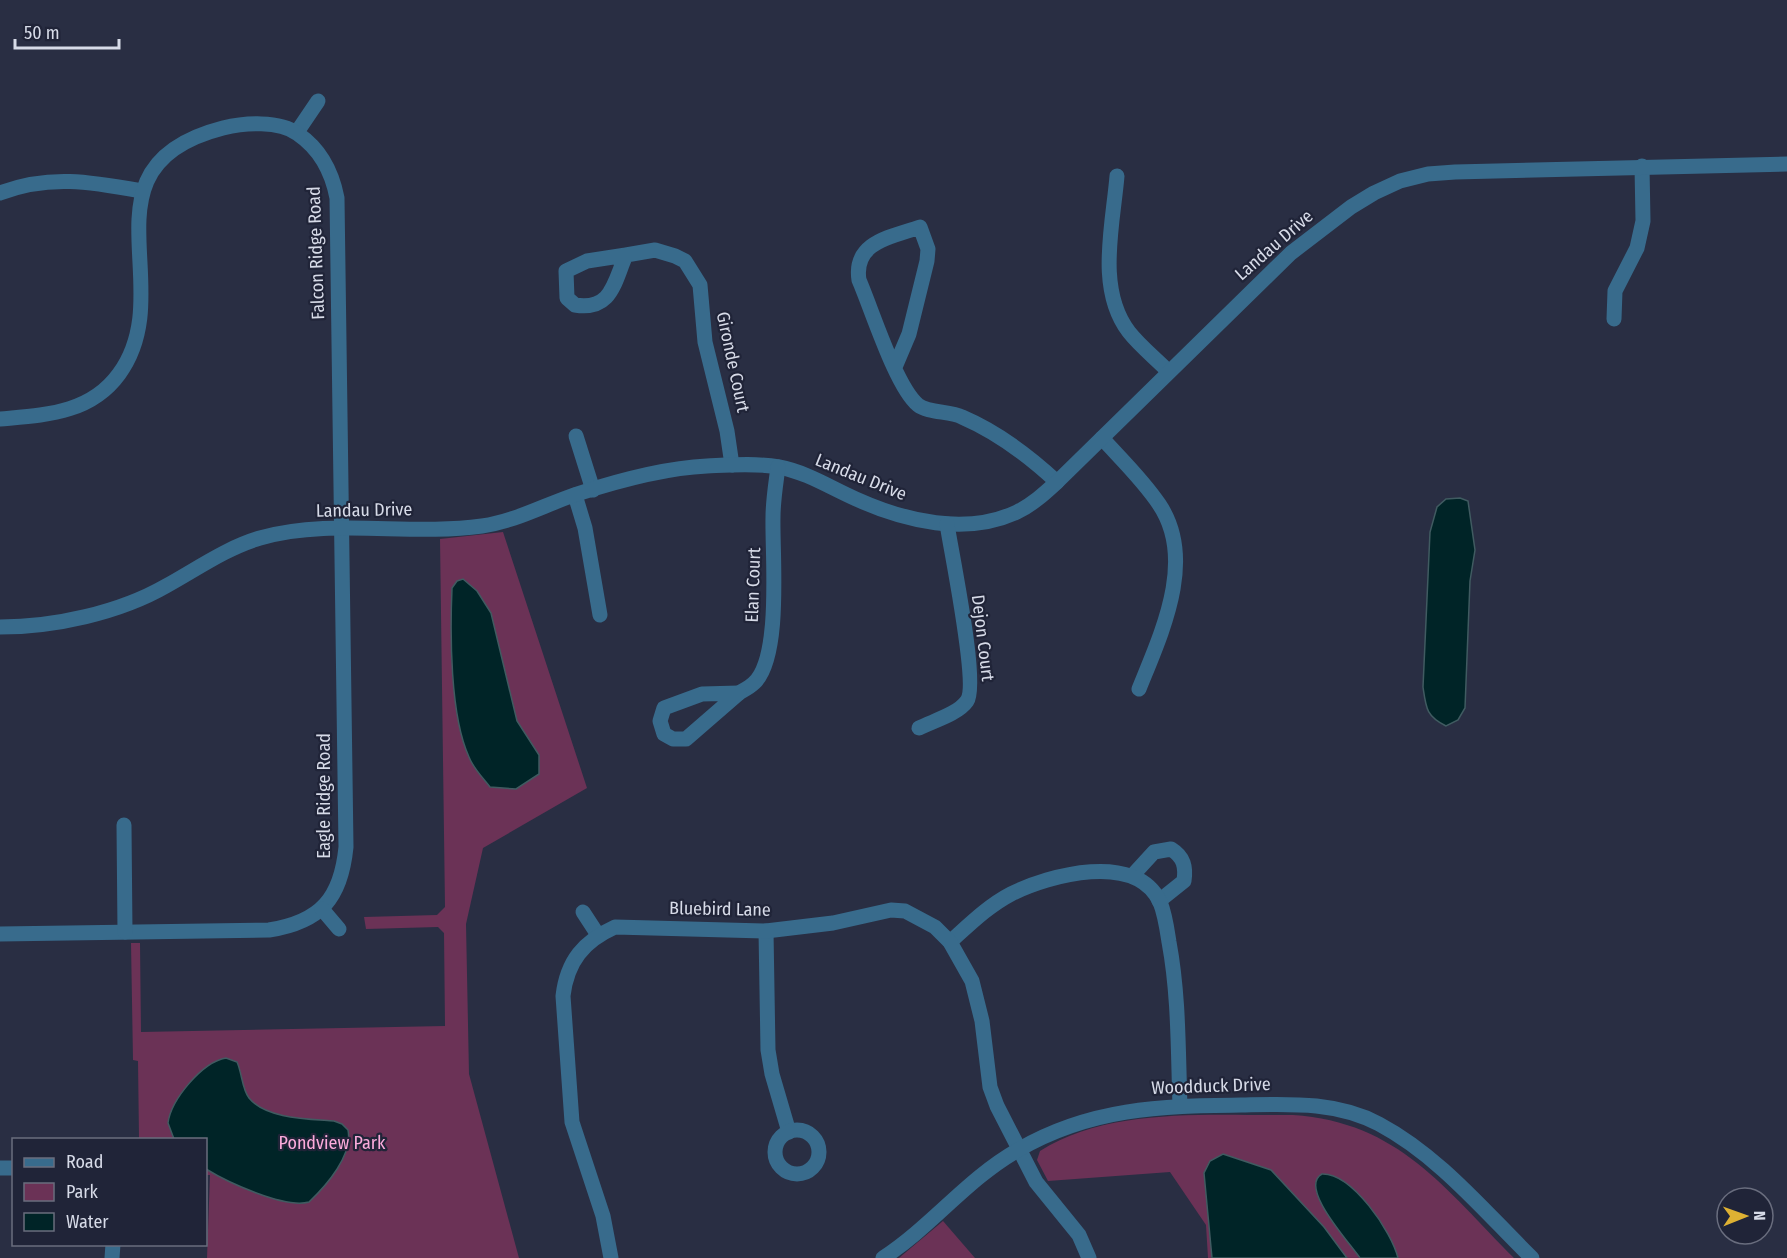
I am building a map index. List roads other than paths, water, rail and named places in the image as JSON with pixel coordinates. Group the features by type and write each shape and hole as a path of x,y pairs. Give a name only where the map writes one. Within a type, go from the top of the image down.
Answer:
{"street":[{"path":"0,419 54,414 73,409 107,388 129,359 137,339 140,318 142,191 159,160 176,145 198,134 248,124 270,125 297,132 318,100"},
{"name":"Falcon Ridge Road","path":"297,132 324,160 333,178 337,198 340,529"},
{"name":"Landau Drive","path":"0,627 40,624 116,607 163,588 226,552 261,538 340,529 481,526 529,514 575,495 666,472 732,465 778,467 807,476 879,508 924,521 967,525 1003,518 1020,511 1057,482 1291,253 1351,207 1400,181 1428,174 1455,172 1787,164"},
{"path":"1614,319 1615,291 1637,248 1643,221 1642,166"},
{"path":"1117,176 1109,273 1114,304 1129,331 1168,371"},
{"path":"0,193 17,186 56,180 82,180 142,191"},
{"path":"895,367 909,334 927,261 928,249 920,226 873,244 864,250 857,268 860,280 895,367 906,392 920,406 953,412 968,419 1026,454 1057,482"},
{"name":"Gironde Court","path":"626,255 655,250 675,256 685,261 700,285 705,342 727,431 732,465"},
{"path":"576,436 593,490"},
{"path":"1102,438 1161,506 1176,552 1174,584 1159,639 1139,689"},
{"name":"Elan Court","path":"739,693 702,694 664,708 660,720 664,734 674,739 686,739 739,693 755,683 765,666 774,614 772,516 778,467"},
{"path":"575,495 585,528 600,615"},
{"name":"Dejon Court","path":"919,728 963,706 970,693 969,658 947,524"},
{"name":"Eagle Ridge Road","path":"0,934 269,930 307,921 322,909 335,892 343,872 346,847 340,529"},
{"path":"124,825 124,932"},
{"path":"1132,876 1154,852 1172,849 1178,853 1184,861 1184,881 1159,901"},
{"path":"950,942 989,908 1036,884 1091,872 1119,871 1132,876 1159,901 1176,985 1180,1106"},
{"path":"322,909 339,929"},
{"name":"Bluebird Lane","path":"611,1258 603,1216 574,1129 563,996 565,980 581,947 615,927 766,931 822,925 891,910 905,911 921,917 950,942 972,981 982,1021 990,1087 1018,1150 1047,1197 1078,1234 1089,1258"},
{"path":"584,912 598,935"},
{"path":"766,931 768,1050 772,1074 789,1132"},
{"name":"Woodduck Drive","path":"883,1258 973,1181 1018,1150 1038,1139 1094,1118 1152,1107 1298,1103 1347,1112 1377,1123 1430,1157 1532,1258"}],"water":[{"path":"1460,498 1468,501 1475,550 1470,581 1465,708 1458,720 1446,726 1434,719 1428,711 1423,687 1430,532 1437,507 1446,499"},
{"path":"463,579 477,591 491,613 517,721 539,755 539,774 516,789 490,787 473,765 463,740 455,698 451,628 452,588 457,581"},
{"path":"226,1058 237,1062 243,1086 249,1098 266,1110 288,1117 334,1121 342,1124 348,1130 347,1149 343,1159 331,1178 309,1202 286,1202 228,1181 207,1170 207,1138 174,1138 168,1123 181,1093 198,1074 217,1061"},
{"path":"1223,1154 1271,1170 1324,1227 1347,1258 1212,1258 1204,1173 1210,1161"},
{"path":"1322,1174 1334,1176 1358,1193 1388,1234 1398,1258 1360,1258 1321,1202 1316,1190 1316,1181"}],"park label":[{"name":"Pondview Park","path":"332,1143"}]}
